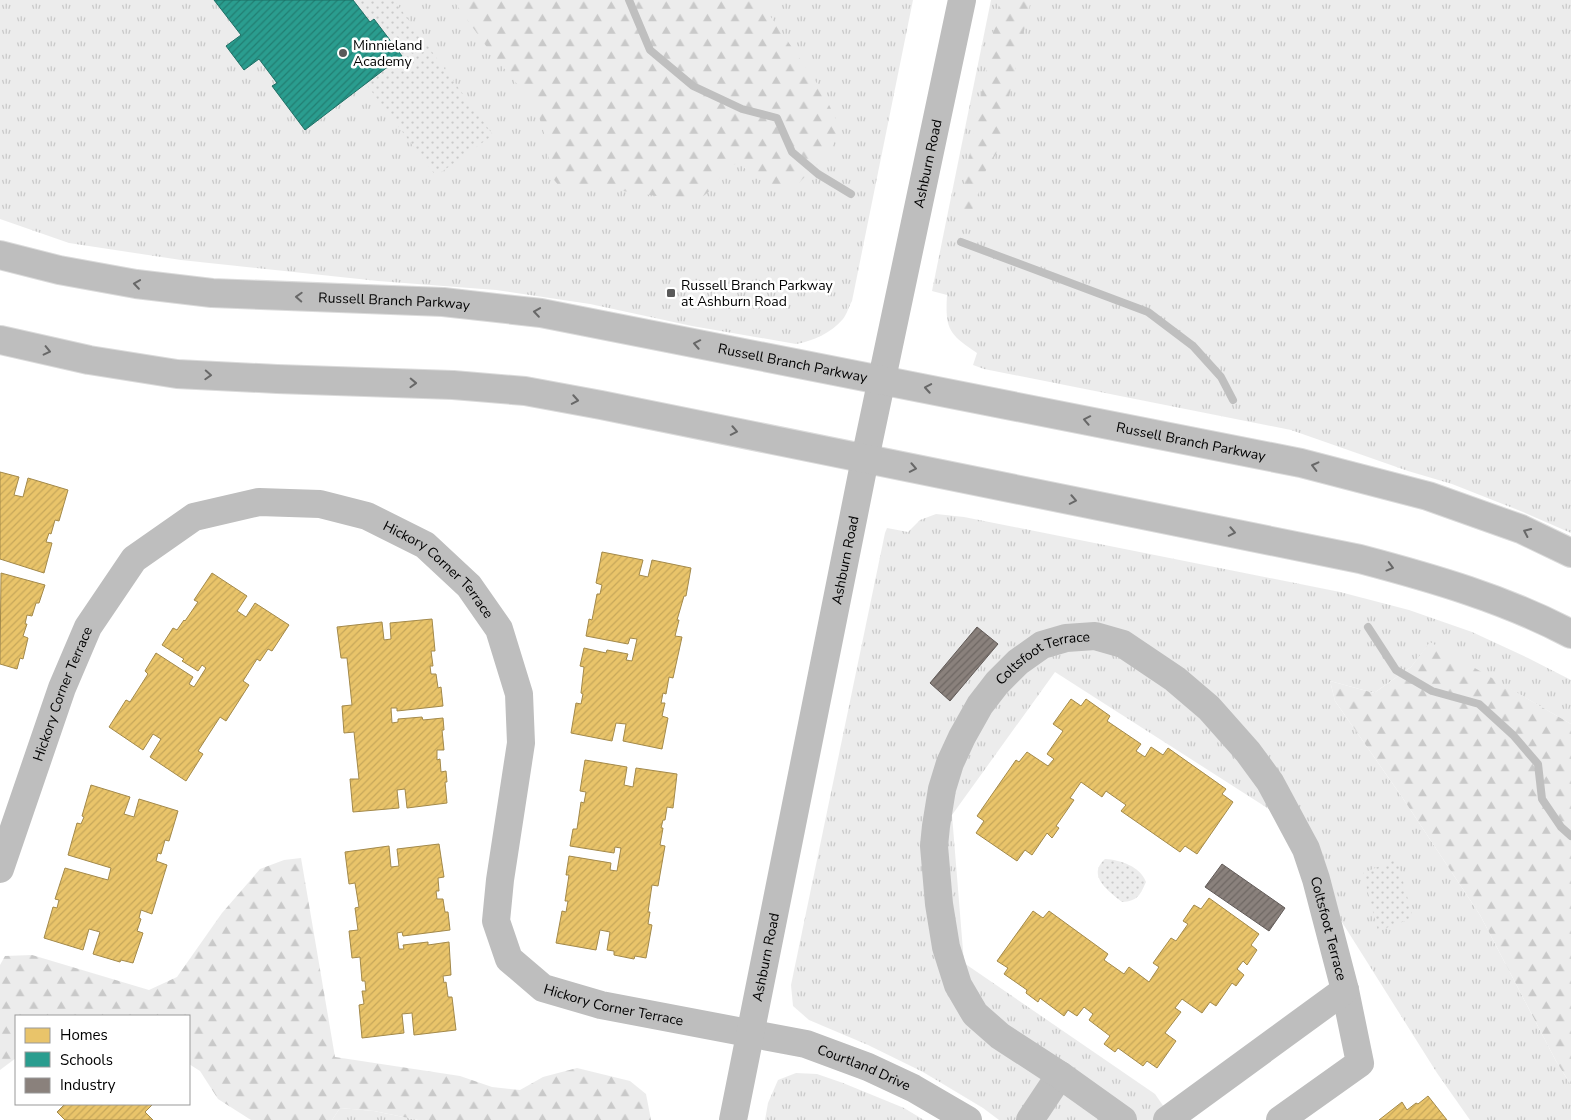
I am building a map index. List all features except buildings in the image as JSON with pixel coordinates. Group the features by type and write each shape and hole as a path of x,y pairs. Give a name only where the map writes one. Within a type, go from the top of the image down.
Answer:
{"street":[{"name":"Ashburn Road","path":"733,1120 752,1034 865,459 962,0"},
{"name":"Russell Branch Parkway","path":"0,255 59,270 127,283 212,293 443,302 541,313 1291,461 1428,496 1521,529 1571,553"},
{"path":"0,340 89,360 177,374 453,384 525,391 602,405 1360,559 1421,575 1493,600 1552,624 1571,634"},
{"name":"Hickory Corner Terrace","path":"0,869 62,688 88,627 134,558 194,517 259,502 320,504 367,516 425,545 469,586 498,629 519,694 520,704 520,743 500,880 496,921 509,958 544,988 601,1005 752,1034"},
{"name":"Coltsfoot Terrace","path":"1123,1120 1060,1075 1000,1036 974,1014 958,985 946,947 939,904 934,846 942,789 950,763 980,705 997,683 1018,662 1042,645 1066,638 1095,636 1123,644 1175,679 1209,708 1248,752 1270,782 1306,849 1316,879 1345,990 1360,1063 1280,1120"},
{"name":"Coltsfoot Terrace","path":"1167,1120 1345,990"},
{"name":"Courtland Drive","path":"752,1034 806,1044 868,1067 913,1088 968,1120"},
{"path":"1030,1120 1060,1075"}],"green space":[{"path":"0,0 913,0 852,301 844,317 833,328 809,341 796,344 692,326 590,304 496,290 378,281 181,260 69,243 0,219"},
{"path":"353,0 394,0 493,135 436,176 366,84 402,56 374,19 370,22"},
{"path":"453,0 759,0 823,92 839,126 832,149 794,188 764,182 739,163 726,167 714,187 699,200 683,200 603,188 559,186 551,176 547,143 536,107 489,50"},
{"path":"991,0 1571,0 1571,533 1452,484 1408,471 1291,430 984,369 973,365 977,353 955,336 948,324 947,295 932,291"},
{"path":"1000,0 1031,0 996,154 986,170 971,214 958,214"},
{"path":"936,514 964,517 1340,592 1409,610 1472,632 1571,680 1571,724 1430,643 1411,667 1374,693 1330,681 1335,701 1402,797 1480,915 1556,1061 1571,1085 1571,1120 1470,1120 1437,1073 1272,811 1055,672 952,815 964,963 1155,1094 1173,1120 999,1120 983,1108 923,1072 868,1045 809,1020 793,1006 791,985 885,533 887,528 908,532 920,520"},
{"path":"1430,642 1571,724 1571,1085 1556,1061 1480,915 1402,797 1335,701 1330,681 1374,693 1411,667"},
{"path":"301,858 335,1057 460,1076 492,1087 520,1090 543,1077 577,1068 630,1081 646,1094 651,1120 418,1120 374,1111 340,1108 332,1120 251,1120 218,1099 200,1071 190,1065 190,1015 15,1015 15,1059 0,1070 0,965 5,956 32,955 149,990 177,977 222,913 260,869 284,860"},
{"path":"1105,859 1123,862 1143,876 1146,882 1135,899 1122,902 1102,883 1098,871"},
{"path":"1397,859 1413,918 1378,931 1363,873"},
{"path":"796,1073 817,1074 843,1083 904,1108 924,1120 765,1120 768,1103 778,1080"},
{"path":"340,1108 374,1111 418,1120 332,1120"}],"waterway":[{"path":"629,0 650,50 693,86 742,109 777,118 792,152 818,174 851,194"},
{"path":"961,242 1148,312 1193,346 1221,377 1233,400"},
{"path":"1368,627 1396,670 1432,691 1479,704 1513,735 1538,764 1542,799 1561,827 1571,836"}],"place":[{"name":"Minnieland Academy","path":"343,53"},
{"name":"Russell Branch Parkway at Ashburn Road","path":"671,293"}]}
